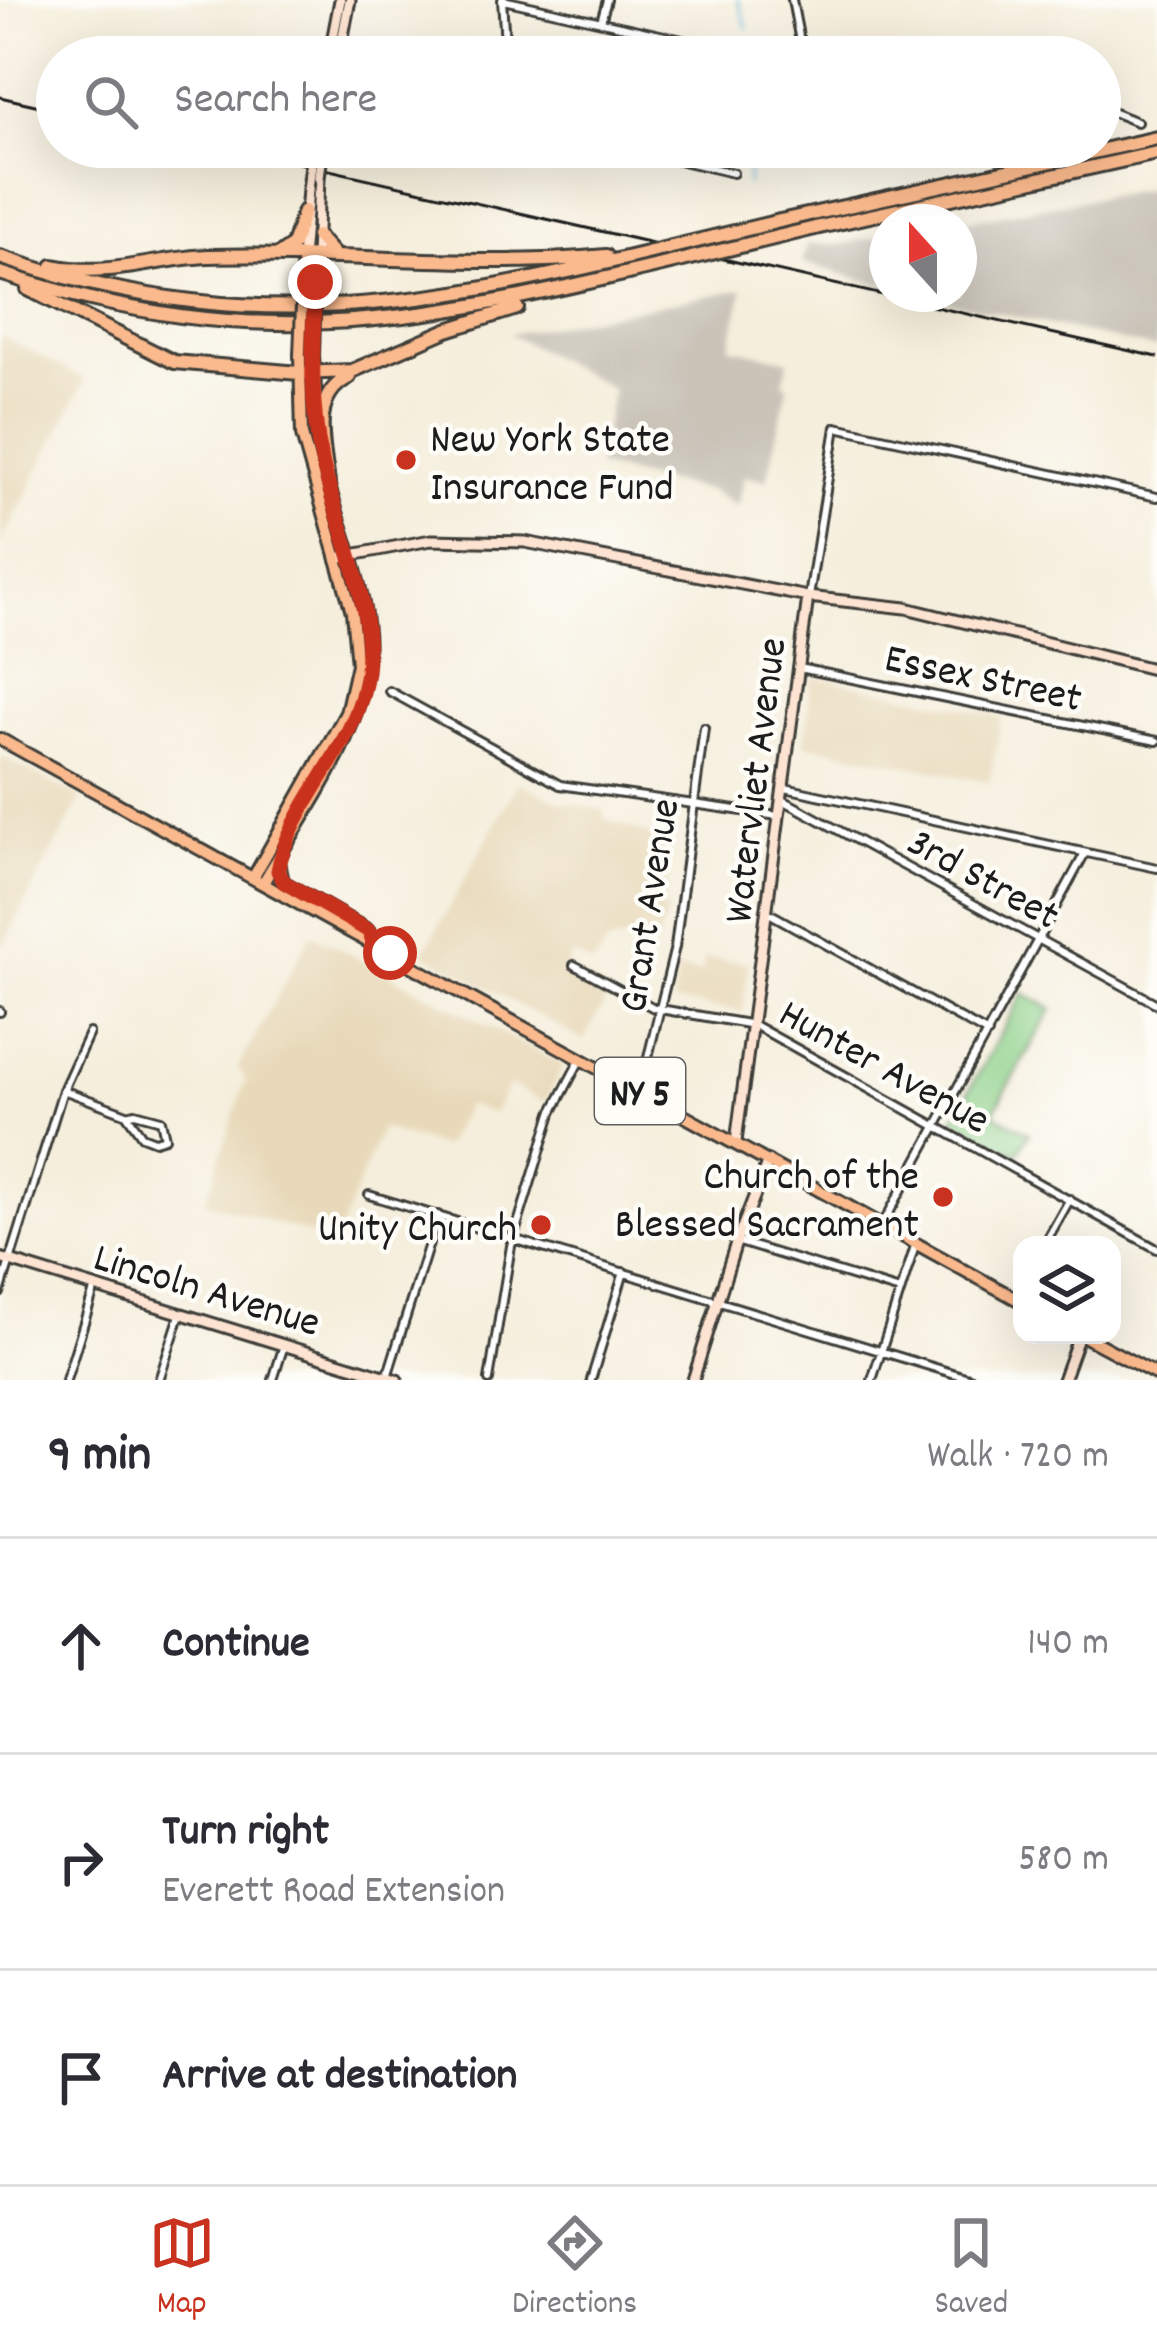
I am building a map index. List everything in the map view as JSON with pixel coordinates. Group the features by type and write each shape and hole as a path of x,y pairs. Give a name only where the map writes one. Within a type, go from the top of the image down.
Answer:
{"highway":[{"path":"1121,144 1157,135"},
{"path":"1121,161 1157,153"},
{"path":"0,255 163,298 314,309 466,295 1015,168"},
{"path":"0,275 160,314 314,325 456,312 1089,168"},
{"path":"263,258 293,245 304,212"},
{"path":"317,236 341,258"},
{"path":"0,255 100,272 196,257 516,264 651,252"},
{"path":"328,483 322,416 327,393 447,330 631,273"},
{"path":"0,275 174,362 305,373 352,371 384,360"}],"main road":[{"path":"258,881 284,847 354,718 366,679 366,624 302,436 309,257"},
{"path":"258,881 346,713 356,676 356,632 305,373"},
{"name":"NY 5","path":"0,739 916,1243 1013,1292"},
{"path":"208,854 241,866 257,862 308,786"},
{"path":"284,847 278,871 284,882 369,931 373,943"},
{"path":"1100,1344 1153,1370"}],"street":[{"path":"332,36 340,0"},
{"path":"343,36 350,0"},
{"path":"505,36 503,0 657,36"},
{"path":"601,21 607,0"},
{"path":"792,0 799,36"},
{"path":"1121,115 1137,122"},
{"path":"309,257 304,212 311,168"},
{"path":"309,257 317,236 321,168"},
{"path":"714,168 733,173"},
{"name":"Watervliet Avenue","path":"736,1142 808,597 836,427 1157,497"},
{"path":"342,556 431,540 497,539 808,597 919,611 1157,670"},
{"name":"Essex Street","path":"800,668 1157,741"},
{"path":"389,691 560,785 782,817"},
{"name":"Grant Avenue","path":"640,1090 676,942 704,728"},
{"path":"784,794 1157,868"},
{"name":"3rd Street","path":"784,794 1157,1004"},
{"path":"883,1224 1085,853"},
{"path":"769,913 988,1034"},
{"name":"Hunter Avenue","path":"574,965 661,1010 754,1025 1157,1249"},
{"path":"0,1293 5,1259 63,1090 89,1034"},
{"path":"489,1380 513,1238 552,1113 582,1057"},
{"path":"63,1090 127,1114 158,1118 166,1126 165,1137 148,1140 127,1114"},
{"path":"698,1378 736,1241 768,1161"},
{"path":"369,1195 976,1380"},
{"path":"1049,1236 1070,1199"},
{"path":"390,1379 438,1215"},
{"path":"736,1241 899,1291"},
{"path":"872,1380 916,1243"},
{"name":"Lincoln Avenue","path":"5,1259 390,1379"},
{"path":"591,1380 624,1272"},
{"path":"66,1380 95,1287"},
{"path":"159,1380 180,1313"},
{"path":"1063,1380 1077,1344"},
{"path":"273,1380 284,1345"}],"shaded area":[{"path":"1157,187 1157,349 977,308 977,219"},
{"path":"869,239 869,282 802,262 808,243 836,245"},
{"path":"743,289 730,347 789,360 767,480 744,476 737,507 711,491 597,467 613,389 509,334"},
{"path":"0,335 85,380 0,545"},
{"path":"812,676 1002,716 989,782 804,744"},
{"path":"0,756 81,798 0,950"},
{"path":"518,783 560,802 604,810 605,819 671,843 663,865 669,869 662,908 668,911 657,939 628,937 606,945 593,965 574,954 569,959 567,968 611,992 583,1040 424,953"},
{"path":"311,934 563,1065 545,1102 509,1085 493,1113 467,1105 443,1147 381,1128 335,1242 206,1201 246,1079 238,1068"},
{"path":"705,958 749,963 743,1011 672,1002 678,970 702,973"}],"green space":[{"path":"1023,993 1052,1009 993,1113 1029,1133 1017,1155 953,1119"}],"waterway":[{"path":"738,0 747,27"},
{"path":"748,168 748,184"}],"railway":[{"path":"0,97 36,105"},
{"path":"321,168 1157,357"}],"place":[{"name":"New York State Insurance Fund","path":"406,460"},
{"name":"Church of the Blessed Sacrament","path":"943,1197"},
{"name":"Unity Church","path":"541,1225"}],"route":[{"path":"315,282 314,420 363,607 368,656 354,718 284,847 278,871 284,882 369,931 373,943 390,953"}]}
